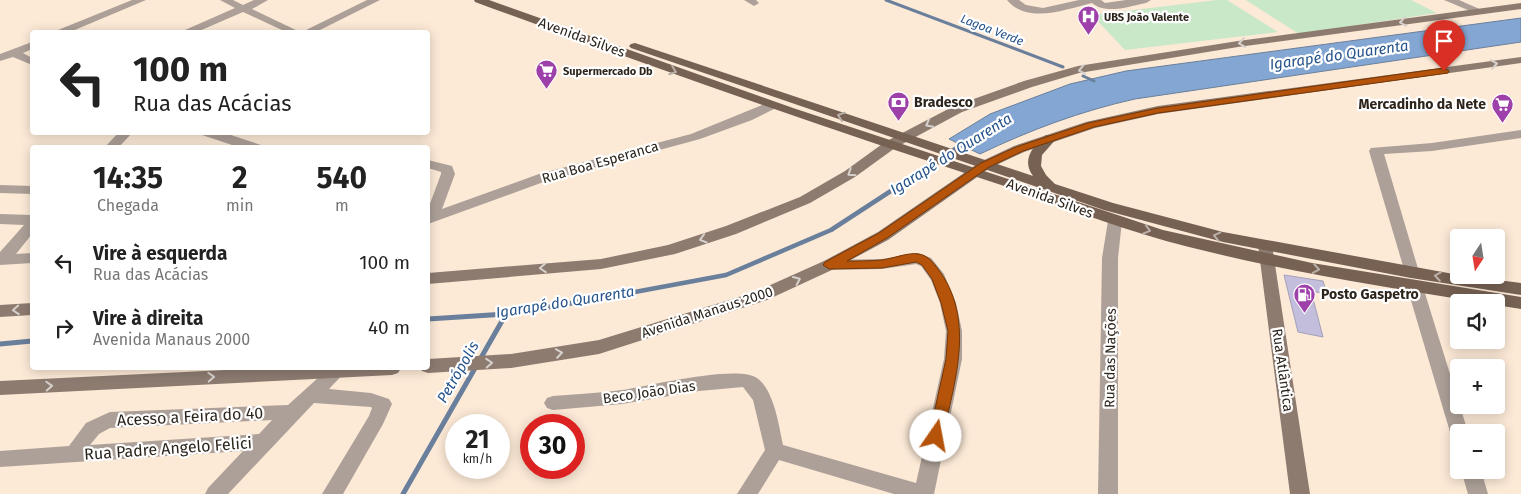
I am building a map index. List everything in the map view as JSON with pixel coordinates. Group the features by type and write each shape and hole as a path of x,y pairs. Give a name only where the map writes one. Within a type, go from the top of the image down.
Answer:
{"main road":[{"name":"Avenida Silves","path":"479,0 772,105 890,145 926,151 1266,253"},
{"name":"Avenida Silves","path":"505,0 904,138 926,151"},
{"path":"1051,138 1041,146 1033,159 1034,168 1040,178 1051,187"},
{"name":"Avenida Silves","path":"976,167 1115,222 1186,242 1266,253 1413,280 1521,303"},
{"name":"Avenida Silves","path":"1413,280 1521,289"}],"street":[{"path":"67,30 141,0"},
{"path":"225,0 290,30"},
{"path":"194,30 263,0"},
{"path":"312,30 374,0"},
{"path":"1012,0 1023,8 1043,11 1094,0 1102,6 1146,0"},
{"path":"1449,0 1479,11"},
{"path":"430,279 601,264 670,250 731,230 805,200 850,174 890,145 958,109 1028,84 1078,70 1238,44 1521,6"},
{"path":"0,58 30,46"},
{"path":"14,52 30,61"},
{"name":"Avenida Manaus 2000","path":"430,366 511,361 599,347 761,296 829,265 883,236 976,167 1019,149 1091,125 1158,110 1521,60"},
{"name":"Rua Boa Esperanca","path":"430,218 558,173 691,138 733,124 772,105"},
{"path":"1457,424 1376,151 1432,147 1521,134"},
{"path":"113,145 124,135"},
{"path":"216,135 247,145"},
{"path":"430,164 447,169 448,174 430,216"},
{"path":"0,189 30,190"},
{"path":"0,219 30,220"},
{"name":"Rua das Nações","path":"1108,494 1110,258 1115,222"},
{"path":"1,259 30,227"},
{"name":"Rua Atlântica","path":"1266,253 1300,494"},
{"path":"1,259 30,258"},
{"path":"747,494 775,451 924,494 953,359 954,331 948,303 938,278 926,262 917,258 882,264 829,265"},
{"path":"0,311 30,309"},
{"path":"0,388 337,370"},
{"path":"215,494 262,442 337,370"},
{"path":"304,372 310,395"},
{"name":"Beco João Dias","path":"553,403 622,397 699,384 751,381 756,385 766,411 775,451"},
{"path":"310,395 371,400 383,404 377,419 332,494"},
{"name":"Acesso a Feira do 40","path":"74,454 88,433 98,424 110,420 292,412"},
{"name":"Rua Padre Angelo Felici","path":"0,459 262,442"},
{"path":"1473,479 1478,494"}],"green space":[{"path":"1227,0 1278,32 1125,50 1092,15"},
{"path":"1246,0 1411,0 1437,13 1299,34"}],"water":[{"path":"1521,18 1521,42 1135,99 1095,109 1056,122 980,154 949,139 990,114 1070,84 1126,71"}],"building":[{"name":"Posto Gaspetro","path":"1284,275 1323,281 1327,294 1311,291 1323,337 1298,332"}],"waterway":[{"name":"Lagoa Verde","path":"886,0 1063,67"},
{"name":"Lagoa Verde","path":"1083,76 1094,81"},
{"name":"Igarapé do Quarenta","path":"624,294 726,275 831,230 966,142"},
{"name":"Igarapé do Quarenta","path":"506,314 631,293"},
{"name":"Petrópolis","path":"403,494 506,314"},
{"name":"Igarapé do Quarenta","path":"430,319 506,314"},
{"name":"Igarapé do Quarenta","path":"0,344 30,341"}],"place":[{"name":"UBS João Valente","path":"1088,36"},
{"name":"Supermercado Db","path":"547,90"},
{"name":"Bradesco","path":"898,121"},
{"name":"Mercadinho da Nete","path":"1502,123"},
{"name":"Posto Gaspetro","path":"1305,313"}],"route":[{"path":"936,436 953,359 954,331 948,303 938,278 926,262 917,258 882,264 829,265 883,236 985,165 1019,149 1091,125 1158,110 1444,71"}]}
